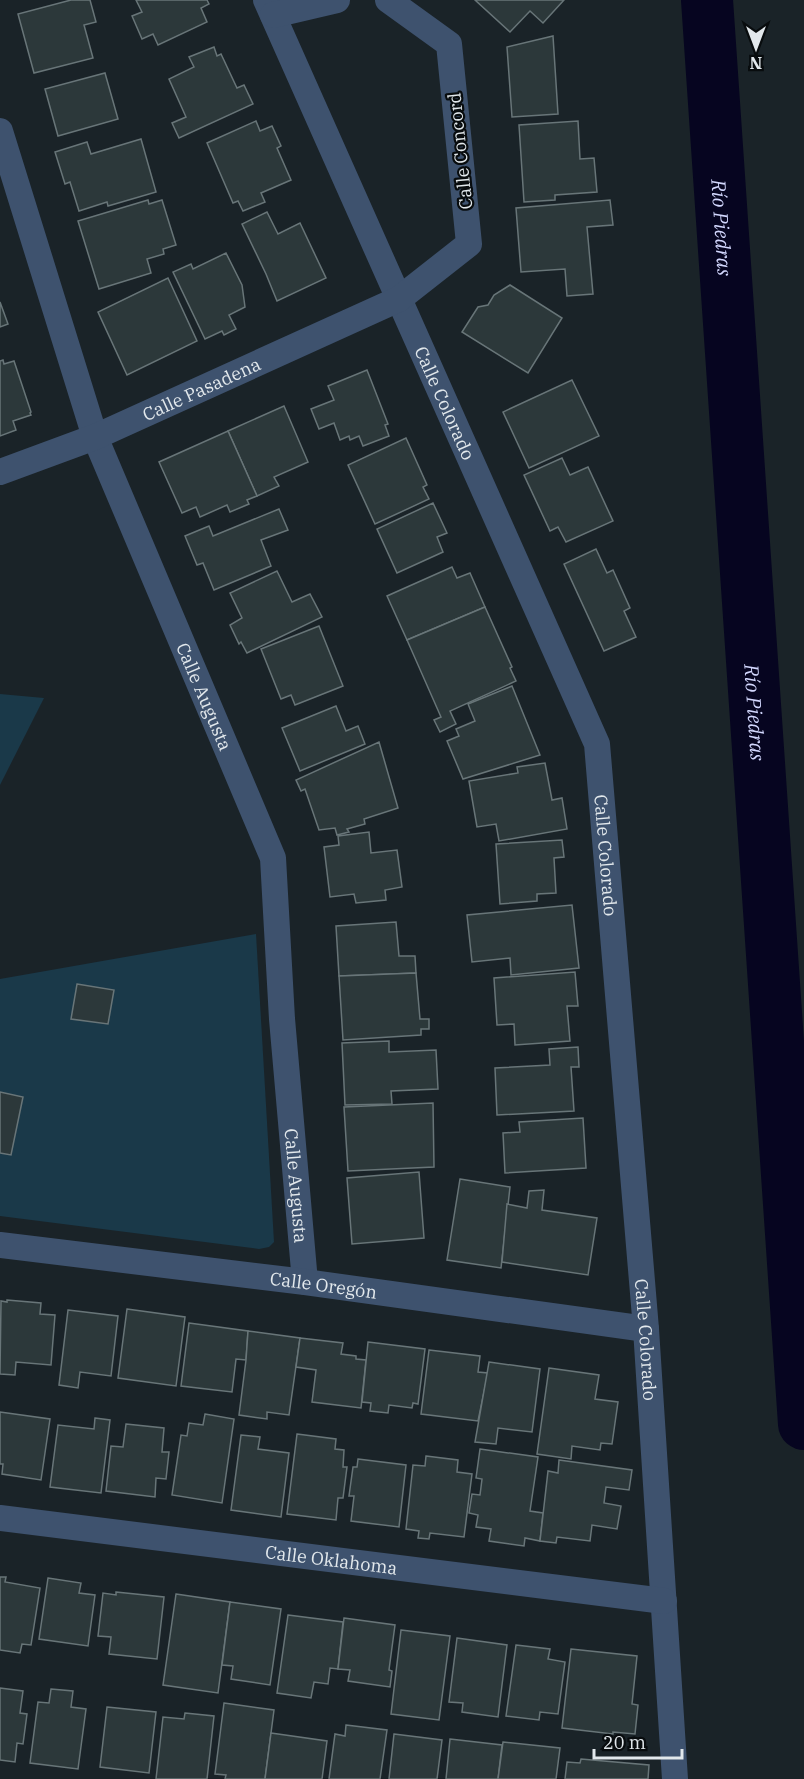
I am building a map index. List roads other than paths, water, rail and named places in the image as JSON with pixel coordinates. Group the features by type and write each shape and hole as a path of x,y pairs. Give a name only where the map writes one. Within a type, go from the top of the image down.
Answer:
{"street":[{"path":"269,7 337,0"},
{"name":"Calle Concord","path":"388,0 449,45 469,244 399,300"},
{"name":"Calle Colorado","path":"269,7 597,744 646,1329 675,1779"},
{"name":"Calle Augusta","path":"0,130 95,437 273,858 282,1019 305,1282"},
{"name":"Calle Pasadena","path":"0,472 95,437 399,300"},
{"name":"Calle Oregón","path":"0,1245 305,1282 646,1329"},
{"name":"Calle Oklahoma","path":"0,1518 664,1601"}],"waterway":[{"name":"Río Piedras","path":"707,0 804,1424"}]}
